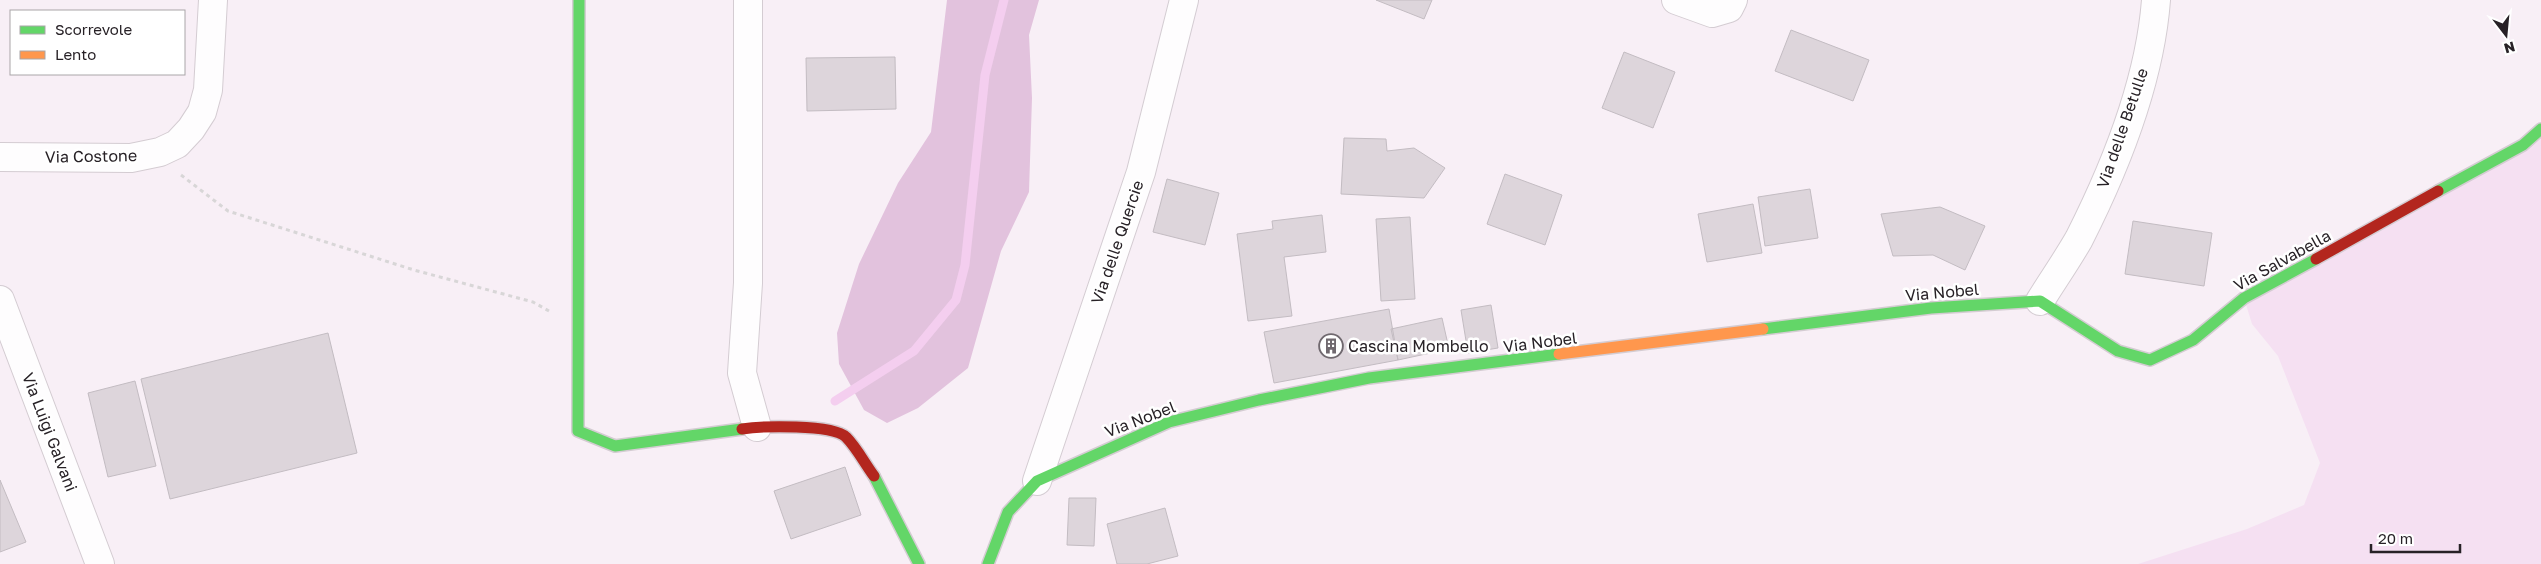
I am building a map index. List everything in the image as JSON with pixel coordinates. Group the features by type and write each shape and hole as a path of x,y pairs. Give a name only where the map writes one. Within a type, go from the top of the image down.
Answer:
{"street":[{"name":"Via Costone","path":"0,157 131,158 160,152 177,144 191,129 202,112 208,90 214,0"},
{"path":"579,0 578,431 615,446 682,439 757,426 818,428 845,436 874,476 919,564"},
{"path":"748,0 748,283 742,373 757,426"},
{"name":"Via delle Quercie","path":"1037,481 1141,172 1184,0"},
{"path":"1676,0 1712,13 1729,8 1733,0"},
{"name":"Via delle Betulle","path":"2040,301 2078,240 2114,163 2153,33 2156,0"},
{"name":"Via Salvabella","path":"2040,301 2118,351 2150,360 2193,340 2244,298 2522,145 2541,129"},
{"name":"Via Luigi Galvani","path":"0,300 100,564"},
{"name":"Via Nobel","path":"988,564 1008,512 1037,481 1170,422 1259,400 1369,378 1931,308 2040,301"}],"path":[{"path":"160,152 181,175 228,211 414,270 533,302 579,327"}],"shaded area":[{"path":"947,0 1039,0 1029,35 1032,98 1029,192 1001,251 968,368 918,408 887,423 864,410 839,364 837,333 859,264 898,183 931,132"},
{"path":"2541,129 2541,564 2138,564 2247,529 2304,505 2320,463 2278,356 2252,324 2244,298"}],"building":[{"path":"1376,0 1432,0 1424,19"},
{"path":"1791,30 1869,60 1853,101 1775,71"},
{"path":"1624,52 1675,72 1653,128 1602,108"},
{"path":"895,57 896,109 807,111 806,58"},
{"path":"1344,138 1386,139 1387,151 1414,148 1445,168 1424,198 1341,194"},
{"path":"1505,174 1562,195 1545,245 1487,224"},
{"path":"1167,179 1219,193 1205,245 1153,232"},
{"path":"1810,189 1818,238 1765,246 1758,197"},
{"path":"1753,204 1762,253 1707,262 1698,214"},
{"path":"1940,207 1985,226 1965,270 1933,255 1893,256 1881,214"},
{"path":"1322,215 1326,252 1284,257 1292,316 1248,321 1237,234 1273,229 1272,221"},
{"path":"1410,217 1415,299 1381,301 1376,219"},
{"path":"2133,221 2212,233 2204,286 2125,274"},
{"path":"1491,305 1498,348 1468,353 1461,310"},
{"name":"Cascina Mombello","path":"1389,309 1398,360 1274,383 1264,332"},
{"path":"1442,318 1449,349 1398,360 1391,329"},
{"path":"328,333 357,453 170,499 141,379"},
{"path":"135,381 156,466 108,477 88,393"},
{"path":"845,467 861,515 791,539 774,491"},
{"path":"0,480 26,542 0,552"},
{"path":"1069,498 1096,498 1094,546 1067,545"},
{"path":"1165,508 1178,556 1147,564 1117,564 1107,524"}],"waterway":[{"path":"835,401 914,351 956,300 965,265 985,75 1004,0"}],"traffic: fast":[{"path":"579,0 578,431 615,446 742,429"},
{"path":"2438,191 2523,145 2541,129"},
{"path":"1763,329 1931,308 2040,301 2118,351 2150,360 2193,340 2244,298 2316,259"},
{"path":"988,564 1008,512 1037,481 1169,422 1259,400 1369,378 1559,354"},
{"path":"874,476 919,564"}],"traffic: slow":[{"path":"1559,354 1763,329"}],"traffic: jam":[{"path":"2316,259 2438,191"},
{"path":"742,429 796,427 838,433 850,441 874,476"}],"place":[{"name":"Cascina Mombello","path":"1331,346"}]}
